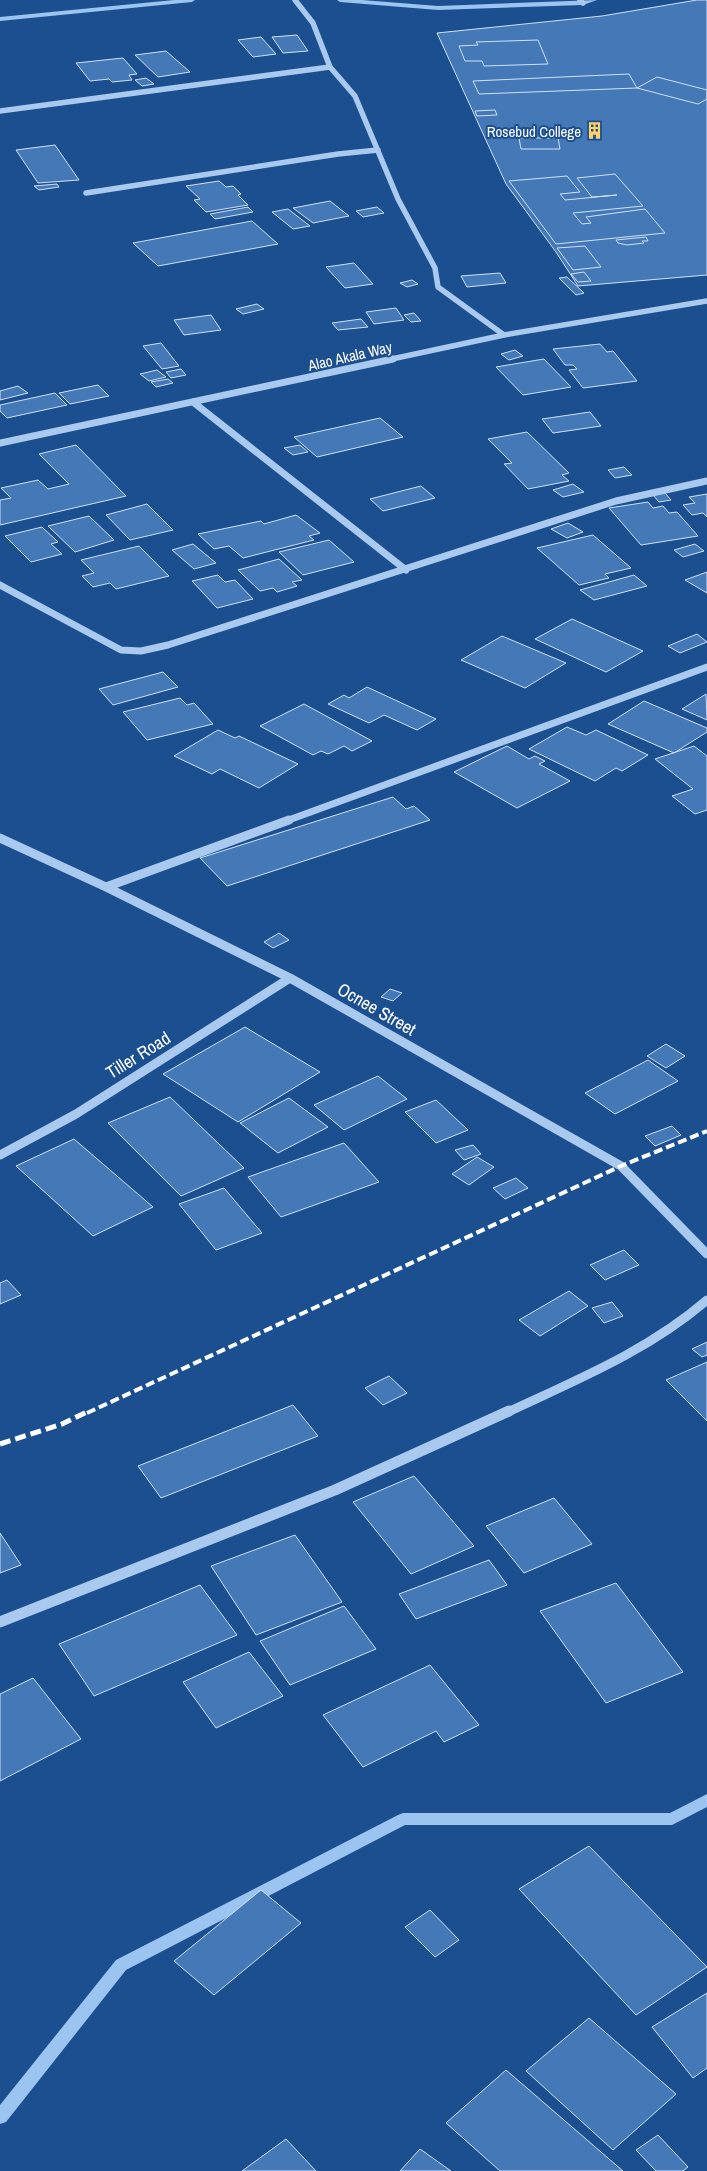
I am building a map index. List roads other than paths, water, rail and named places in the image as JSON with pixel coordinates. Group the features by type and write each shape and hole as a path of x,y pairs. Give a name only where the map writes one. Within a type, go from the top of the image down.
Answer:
{"street":[{"path":"295,0 313,23 330,67 355,96 398,199 435,268 438,287 504,335"},
{"path":"0,111 330,67"},
{"path":"86,193 329,155 378,150"},
{"name":"Alao Akala Way","path":"0,443 504,335 707,301"},
{"path":"193,402 406,570"},
{"path":"0,585 121,650 142,651 168,645 406,570 616,501 707,482"},
{"path":"106,887 707,668"},
{"name":"Ocnee Street","path":"0,838 106,887 290,978 621,1166 707,1254"},
{"name":"Tiller Road","path":"0,1155 76,1114 290,978"},
{"path":"0,1622 202,1543 439,1446 647,1345 707,1300"}],"waterway":[{"path":"0,19 192,0"},
{"path":"340,0 438,8 583,3 594,0"},
{"path":"0,2117 121,1965 403,1819 672,1819 707,1800"}],"railway":[{"path":"87,1413 621,1166 707,1131"},
{"path":"0,1444 62,1424 89,1411"}],"place":[{"name":"Rosebud College","path":"595,131"}]}
